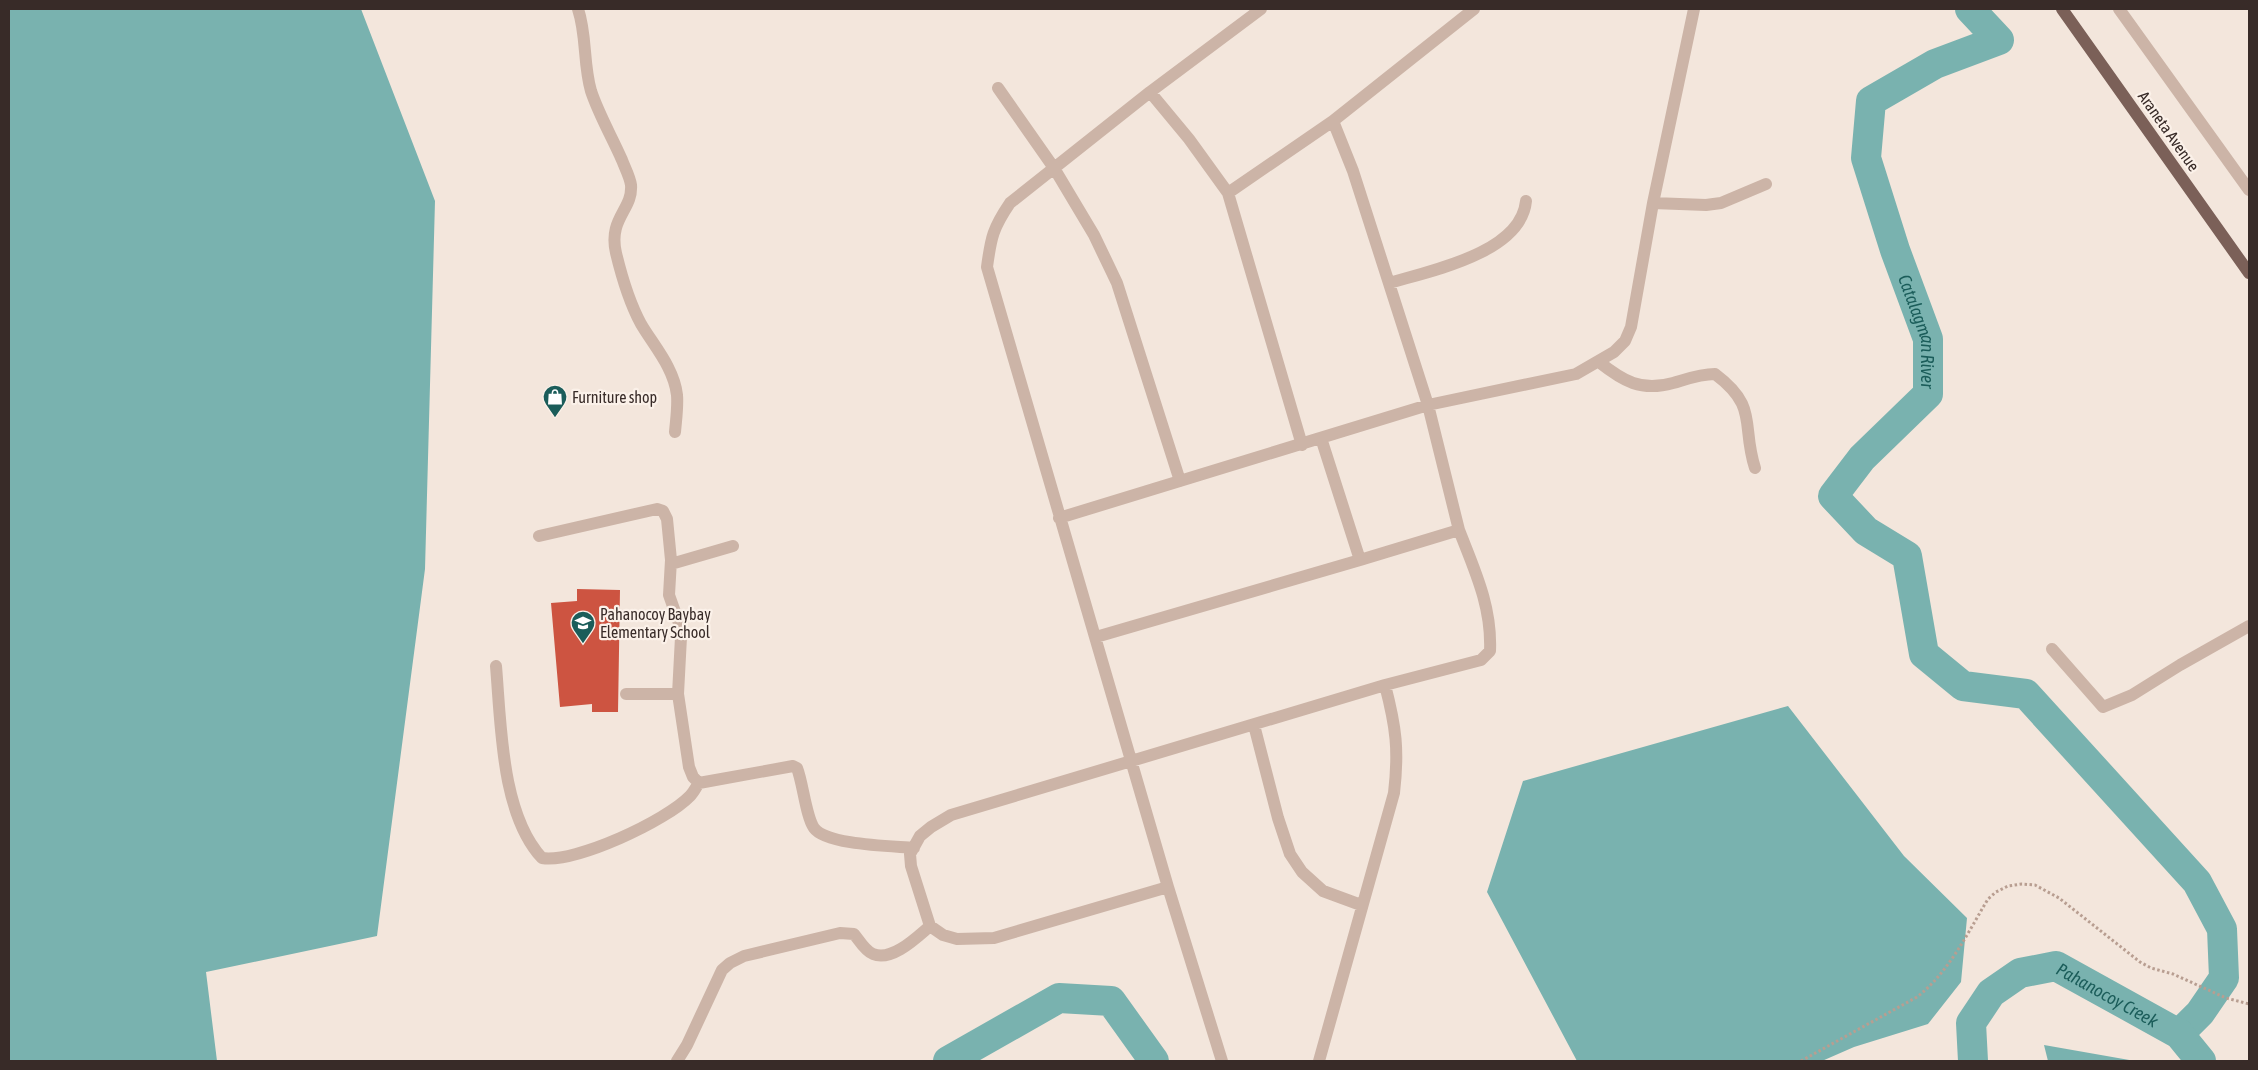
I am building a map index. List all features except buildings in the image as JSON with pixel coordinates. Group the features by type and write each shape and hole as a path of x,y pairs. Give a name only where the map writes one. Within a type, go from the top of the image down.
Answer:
{"main road":[{"name":"Araneta Avenue","path":"2062,9 2249,273"}],"street":[{"path":"578,9 583,23 585,64 592,92 631,184 627,203 614,230 613,239 616,253 628,297 642,325 656,345 673,381 677,395 675,432"},
{"path":"1222,1061 1168,888 987,266 990,242 996,223 1010,203 1150,92 1261,9"},
{"path":"1228,193 1333,121 1474,9"},
{"path":"1059,518 1428,405 1576,374 1598,362 1626,341 1631,327 1652,203 1694,9"},
{"path":"2119,9 2249,190"},
{"path":"998,88 1054,168 1094,235 1117,283 1180,481"},
{"path":"1150,92 1189,139 1228,193 1302,445"},
{"path":"1168,888 994,938 957,939 943,935 930,926 911,866 910,854 920,836 951,815 1386,685 1482,660 1490,651 1491,636 1486,599 1459,530 1428,405 1353,171 1333,121"},
{"path":"1652,203 1706,206 1721,203 1766,184"},
{"path":"1389,283 1456,263 1484,250 1516,228 1525,213 1526,201"},
{"path":"1598,362 1625,381 1646,386 1660,386 1715,374 1727,383 1736,394 1746,413 1749,423 1749,450 1755,468"},
{"path":"1321,438 1360,560"},
{"path":"539,536 657,509 663,511 667,519 671,564 670,604 680,626 681,637 678,694 689,767 693,777 699,783"},
{"path":"1096,637 1459,530"},
{"path":"671,564 734,546"},
{"path":"2052,649 2103,707 2132,695 2180,664 2249,626"},
{"path":"496,666 503,747 511,797 520,822 536,852 542,858 554,860 619,839 681,803 691,795 699,783 793,766 797,768 801,779 812,827 820,834 838,840 914,848"},
{"path":"1319,1061 1395,784 1398,759 1395,722 1386,685"},
{"path":"626,694 678,694"},
{"path":"1254,725 1278,818 1290,854 1302,872 1323,891 1361,905"},
{"path":"676,1061 694,1031 716,980 722,970 730,963 744,956 840,933 854,934 872,954 897,952 930,926"}],"path":[{"path":"1801,1061 1916,997 1930,987 1953,957 1988,899 1996,892 2015,885 2035,885 2047,891 2140,962 2226,998 2249,1004"}],"water":[{"path":"9,9 361,9 435,201 425,569 377,936 206,972 217,1061 9,1061"},
{"path":"1788,706 1904,856 1967,918 1961,982 1928,1024 1854,1047 1822,1061 1577,1061 1487,892 1523,781"},
{"path":"2044,1045 2135,1061 2048,1061"}],"waterway":[{"name":"Catalagman River","path":"1970,9 1999,40 1935,64 1871,101 1866,158 1895,250 1928,339 1928,394 1862,458 1833,496 1866,531 1907,556 1924,654 1963,686 2026,694 2197,882 2222,929 2224,978 2200,1013 2179,1034"},
{"name":"Pahanocoy Creek","path":"1973,1061 1971,1023 1991,993 2020,973 2056,966 2179,1034 2201,1061"},
{"path":"948,1061 1059,998 1111,1001 1154,1061"}],"place":[{"name":"Furniture shop","path":"555,418"},
{"name":"Pahanocoy Baybay Elementary School","path":"583,644"}]}
